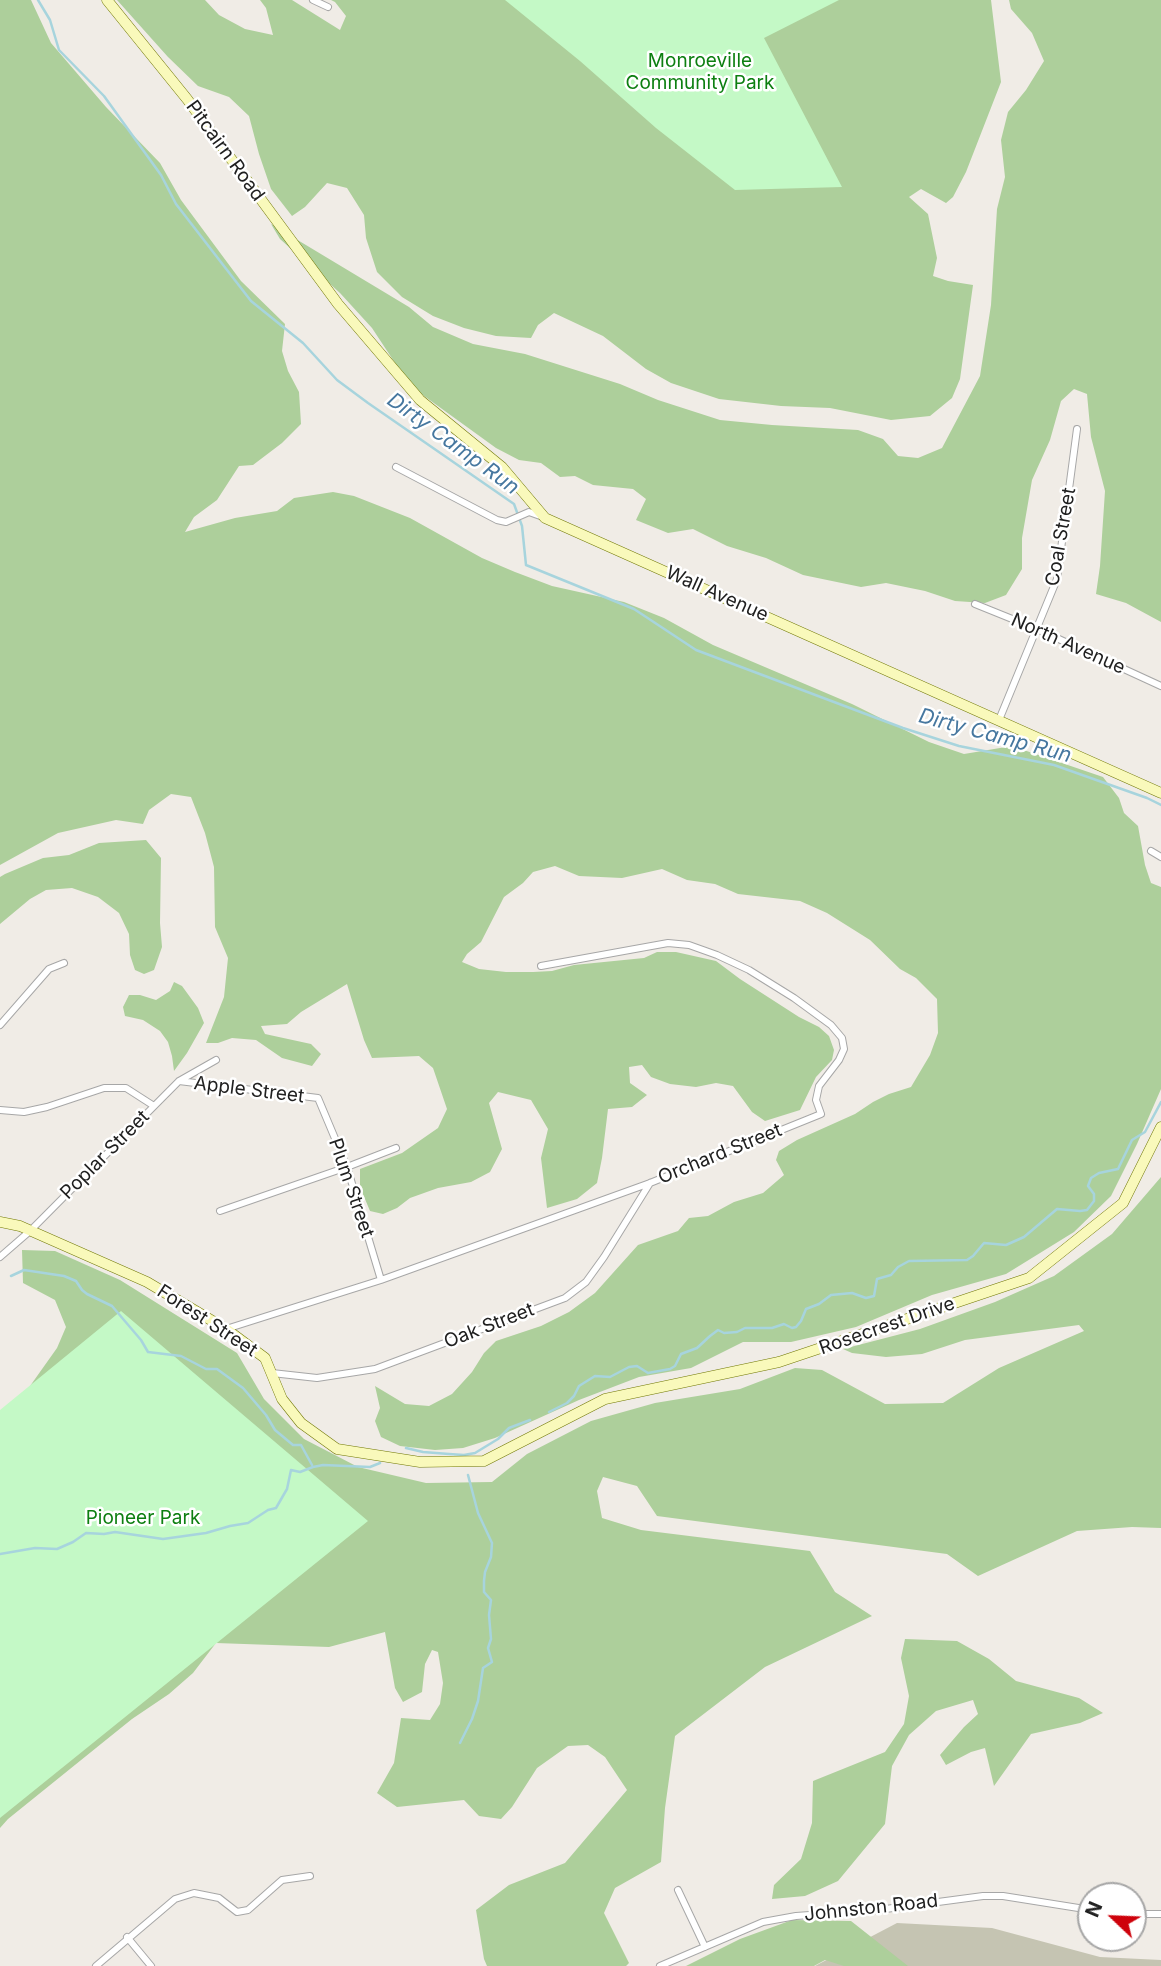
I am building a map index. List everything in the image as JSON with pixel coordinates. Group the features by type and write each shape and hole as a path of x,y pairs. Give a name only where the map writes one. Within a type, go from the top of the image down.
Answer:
{"street":[{"name":"Pitcairn Road","path":"107,0 187,99 338,304"},
{"path":"313,0 328,7"},
{"name":"Wall Avenue","path":"338,304 420,400 502,467 545,518 1161,793"},
{"name":"Coal Street","path":"999,720 1057,579 1077,429"},
{"path":"396,467 497,520 506,522 529,512 545,518"},
{"name":"North Avenue","path":"975,604 1037,629 1161,686"},
{"path":"1151,851 1161,857"},
{"name":"Orchard Street","path":"226,1329 381,1280 650,1183 821,1114 816,1100 819,1086 844,1049 842,1038 831,1026 794,998 749,970 690,944 668,943 541,966"},
{"path":"0,1025 49,969 64,963"},
{"name":"Poplar Street","path":"0,1257 30,1231 179,1082 216,1060"},
{"name":"Apple Street","path":"179,1082 318,1098"},
{"path":"0,1110 24,1112 104,1088 126,1088 154,1106"},
{"name":"Plum Street","path":"318,1098 347,1167 381,1280"},
{"name":"Rosecrest Drive","path":"548,1427 605,1399 779,1362 1029,1278 1123,1203 1161,1127"},
{"path":"220,1210 396,1148"},
{"name":"Oak Street","path":"272,1373 317,1378 375,1369 565,1298 586,1282 650,1183"},
{"path":"0,1222 30,1231"},
{"name":"Forest Street","path":"30,1231 147,1282 226,1329 265,1358 282,1399 301,1423 337,1449 420,1462 484,1461 548,1427"},
{"path":"96,1966 174,1899 194,1893 219,1899 237,1912 247,1910 282,1880 310,1876"},
{"path":"678,1890 705,1947"},
{"name":"Johnston Road","path":"660,1966 763,1922 785,1918 878,1910 970,1897 1003,1896 1077,1908"},
{"path":"127,1937 151,1966"}],"shaded area":[{"path":"897,1923 992,1928 1100,1957 1161,1960 1161,1966 815,1966"}],"green space":[{"path":"0,0 31,0 51,43 106,107 160,163 181,200 241,281 285,324 282,351 288,371 299,392 301,424 282,443 253,465 239,466 217,500 194,517 185,532 235,518 277,511 294,498 333,492 354,496 410,518 482,558 515,572 552,586 624,602 664,618 713,645 852,704 929,742 964,754 1012,746 1103,777 1119,798 1124,813 1138,826 1151,883 1161,887 1161,1089 1111,1196 1074,1232 1006,1274 932,1295 856,1327 791,1342 743,1342 691,1368 639,1377 579,1400 495,1438 463,1448 435,1450 400,1446 381,1437 375,1421 380,1408 375,1386 405,1404 429,1406 452,1394 496,1341 541,1326 569,1312 595,1293 638,1245 678,1231 689,1218 708,1216 734,1202 763,1193 784,1175 776,1160 779,1151 855,1114 889,1094 911,1087 930,1055 938,1033 937,999 870,940 827,913 800,901 738,894 715,884 687,880 662,869 622,878 579,876 555,866 533,872 504,897 481,942 462,962 479,969 533,972 644,958 657,952 676,952 716,961 799,1017 819,1027 829,1036 834,1050 832,1060 816,1077 800,1110 765,1121 752,1112 733,1086 716,1083 696,1087 670,1084 651,1077 642,1065 629,1067 630,1083 647,1095 632,1107 608,1109 597,1183 577,1199 547,1208 541,1158 548,1129 531,1100 498,1092 489,1103 502,1149 490,1172 471,1182 438,1188 410,1198 383,1214 370,1211 360,1187 360,1169 402,1153 438,1128 447,1109 433,1068 419,1056 372,1058 347,984 301,1012 287,1024 261,1026 265,1034 311,1044 321,1054 312,1066 282,1058 256,1040 232,1038 218,1043 206,1043 224,997 228,958 215,927 214,867 191,797 171,794 149,810 143,824 116,820 58,833 0,865"},
{"path":"117,0 205,0 219,15 245,29 273,35 266,8 260,0 292,0 340,30 346,16 331,0 991,0 1001,82 966,172 953,197 946,203 921,189 909,197 928,214 937,258 933,276 973,285 960,379 952,398 930,416 891,420 830,408 719,399 671,383 646,369 603,336 554,313 538,325 531,338 496,336 433,316 402,297 377,272 366,238 364,215 347,188 327,183 305,207 292,216 271,189 249,116 229,97 198,86"},
{"name":"Monroeville Community Park","path":"505,0 839,0 764,38 842,187 735,190 656,128"},
{"path":"1009,0 1161,0 1161,622 1126,603 1096,594 1105,491 1091,437 1087,394 1074,389 1061,401 1050,440 1032,480 1022,538 1022,569 1006,595 985,603 955,601 925,591 886,583 861,587 803,575 766,558 727,546 693,529 668,533 636,520 646,499 633,489 593,485 575,476 560,477 541,463 519,460 496,448 420,393 401,372 372,328 340,293 280,239 271,224 409,307 433,327 473,344 525,354 720,420 858,430 883,439 898,456 918,458 942,448 980,376 991,305 997,209 1005,177 1001,140 1008,112 1044,61 1032,33 1011,9"},
{"path":"146,840 161,858 162,947 154,970 144,974 135,970 130,955 129,934 119,913 98,897 72,888 46,890 30,899 0,924 0,877 5,874 43,858 69,855 99,843"},
{"path":"174,982 182,986 198,1008 204,1023 174,1071 168,1042 160,1031 143,1020 125,1016 123,1007 129,995 156,1000 170,991"},
{"path":"1161,1177 1161,1528 1077,1531 978,1576 947,1554 657,1516 637,1486 603,1477 597,1491 602,1518 641,1530 810,1551 835,1592 872,1616 765,1667 675,1736 661,1862 615,1888 604,1913 629,1963 626,1966 487,1966 476,1910 509,1885 565,1863 627,1790 605,1757 588,1745 568,1746 537,1768 501,1819 479,1816 464,1800 397,1807 377,1793 394,1763 401,1718 430,1720 440,1704 443,1683 438,1652 432,1650 425,1664 422,1692 403,1702 395,1688 385,1632 329,1647 216,1643 193,1673 169,1694 132,1719 0,1828 0,1421 13,1410 57,1348 66,1327 55,1300 23,1283 22,1250 55,1251 120,1280 237,1353 264,1399 304,1439 358,1467 426,1483 492,1482 527,1454 591,1421 655,1403 740,1389 795,1368 822,1370 885,1404 943,1403 999,1368 1084,1331 1079,1325 965,1340 922,1354 886,1357 852,1353 843,1349 920,1329 995,1302 1054,1276 1112,1234"},
{"name":"Pioneer Park","path":"121,1311 368,1521 0,1818 0,1410"},
{"path":"905,1639 957,1641 989,1659 1016,1681 1079,1698 1103,1713 1080,1723 1031,1734 994,1786 985,1748 946,1765 940,1755 978,1714 973,1700 936,1711 909,1735 892,1766 885,1824 838,1881 805,1896 772,1899 774,1885 801,1859 812,1823 813,1781 885,1752 904,1724 909,1696 901,1658"},
{"path":"792,1920 851,1921 908,1966 844,1966 825,1960 814,1966 686,1966 740,1939"}],"waterway":[{"name":"Dirty Camp Run","path":"38,0 50,20 59,50 104,96 161,175 176,204 251,301 303,343 337,380 514,504 522,526 526,565 634,609 696,650 903,728 959,746 1054,765 1161,805"},
{"path":"549,1412 567,1403 579,1386 595,1376 610,1377 637,1366 648,1373 670,1369 675,1366 681,1354 697,1348 718,1330 724,1333 737,1332 745,1328 772,1328 784,1324 796,1327 806,1309 831,1295 852,1293 866,1298 874,1296 877,1279 891,1275 909,1261 967,1260 984,1243 1006,1245 1024,1237 1057,1209 1087,1210 1094,1201 1094,1194 1088,1186 1091,1178 1099,1173 1118,1169 1132,1140 1145,1132 1161,1102"},
{"path":"11,1276 24,1270 64,1276 76,1281 87,1294 112,1306 148,1352 181,1356 206,1369 217,1369 243,1388 275,1430 293,1445 301,1445 312,1465"},
{"path":"406,1448 449,1454 475,1453 498,1439 509,1428 530,1420"},
{"path":"0,1554 35,1548 57,1549 86,1533 115,1532 163,1539 248,1523 276,1508 287,1489 291,1470 300,1472 323,1465 370,1467 380,1463"},
{"path":"460,1743 478,1701 483,1668 492,1662 488,1648 491,1639 491,1600 484,1592 485,1572 491,1557 492,1543 478,1513 468,1475"}]}
